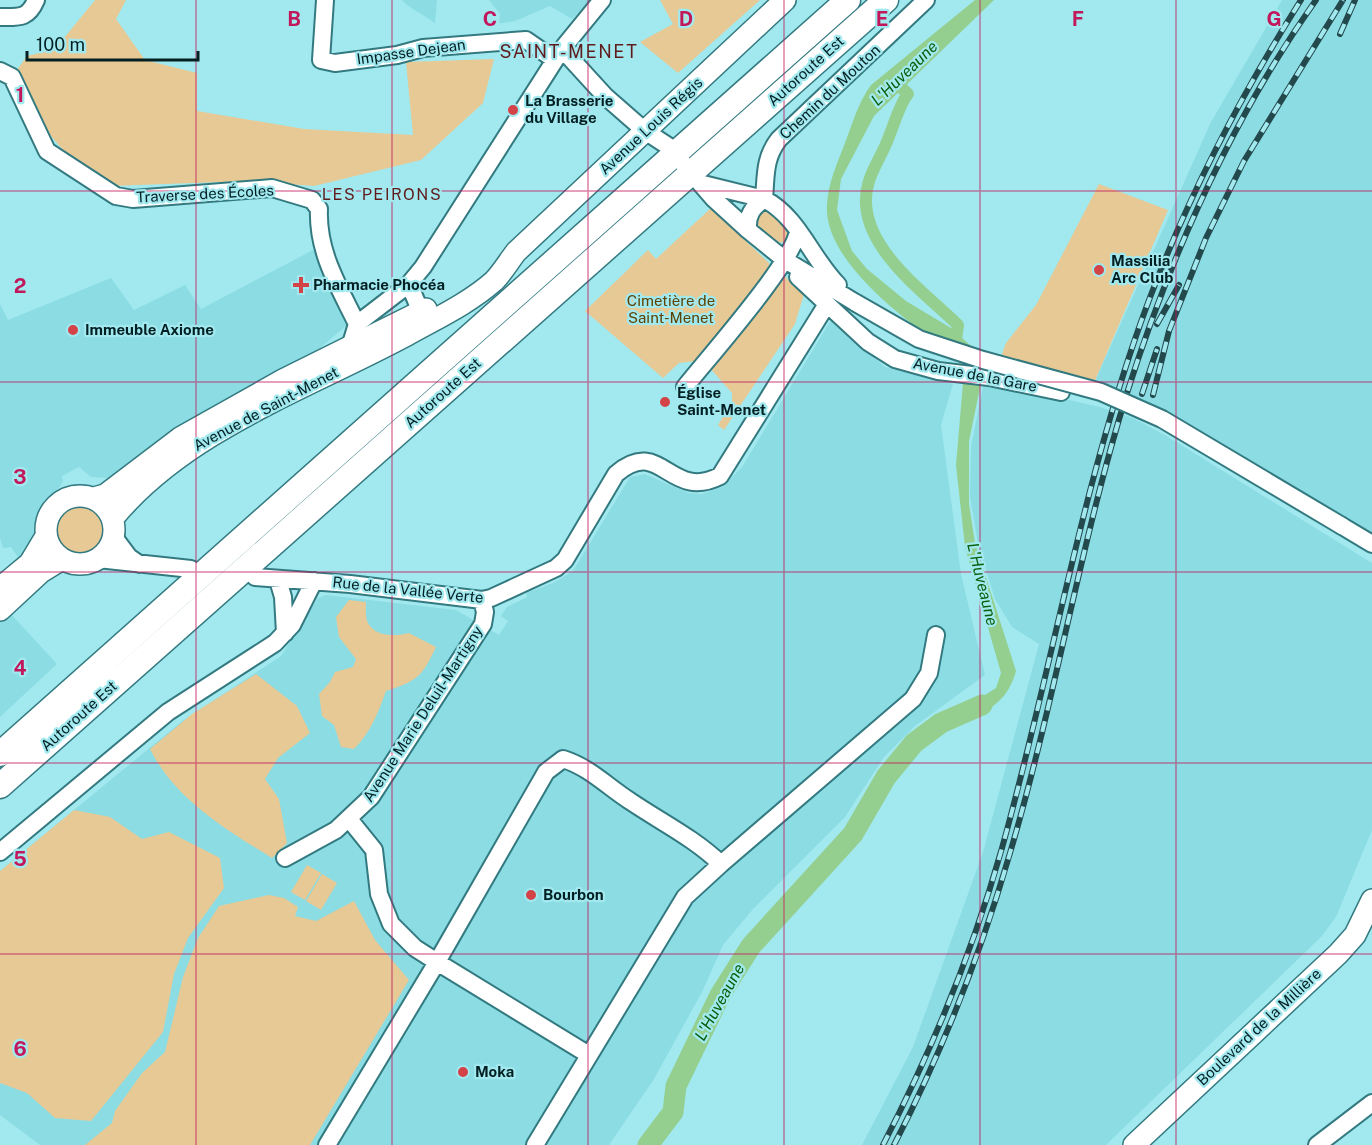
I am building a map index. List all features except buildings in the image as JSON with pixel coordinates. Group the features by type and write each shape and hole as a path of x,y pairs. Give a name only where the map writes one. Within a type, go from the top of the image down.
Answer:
{"highway":[{"name":"Autoroute Est","path":"0,786 660,184 698,134 848,0"},
{"name":"Autoroute Est","path":"0,754 660,184 720,147 886,0"}],"main road":[{"name":"Avenue Louis Régis","path":"404,336 455,309 494,280 516,252 785,0"},
{"name":"Avenue Louis Régis","path":"420,312 452,296 516,252"},
{"name":"Avenue de Saint-Menet","path":"94,498 105,495 180,438 283,380 420,312"},
{"name":"Avenue de Saint-Menet","path":"113,527 134,492 199,444 292,392 404,336"},
{"path":"0,588 30,562 45,538 50,512 60,501 79,495 94,498 105,506 113,527 106,553 86,564 74,564 62,559 45,538"},
{"path":"0,610 41,572 62,559"},
{"name":"Boulevard de la Millière","path":"1134,1145 1338,954 1355,935 1372,900"}],"street":[{"path":"0,17 24,17 31,12 36,0"},
{"name":"Impasse Dejean","path":"325,0 321,60 335,63 397,55 423,48 526,40 559,54"},
{"path":"350,346 357,324 409,284 423,267 559,54 602,0"},
{"name":"Chemin du Mouton","path":"764,199 765,164 770,150 926,0"},
{"path":"559,54 645,132 668,146 748,230 785,260 856,303 919,339 983,360 1090,389 1132,404 1162,419 1372,544"},
{"name":"Traverse des Écoles","path":"0,71 12,77 47,151 116,196 133,199 272,188 312,200 319,209 318,229 323,250 357,324"},
{"path":"701,182 740,195 764,199 784,212 823,270 856,303"},
{"path":"748,230 750,212 764,199"},
{"path":"685,387 785,260 794,247 798,230"},
{"name":"Avenue de la Gare","path":"785,260 794,273 827,304 880,351 895,359 952,373 984,376 1061,392"},
{"path":"409,284 420,312"},
{"name":"Rue de la Vallée Verte","path":"255,577 314,581 482,600 505,593 556,568 565,560 616,474 625,465 637,460 651,462 687,483 708,482 720,476 827,304"},
{"name":"Avenue de Saint-Menet","path":"404,336 421,323 420,312"},
{"path":"113,527 129,557 139,564"},
{"path":"98,559 191,569"},
{"path":"278,580 284,597 285,633"},
{"path":"0,852 168,712 275,643 292,625 314,581"},
{"name":"Avenue Marie Deluil-Martigny","path":"285,858 336,830 371,798 483,624 485,612 482,600"},
{"path":"535,1145 686,897 721,864 913,699 929,673 936,635"},
{"path":"327,1145 437,962 546,772 563,759 605,782 628,801 704,847 721,864"},
{"path":"349,819 374,850 378,894 391,924 415,948 592,1050"},
{"path":"1317,1145 1372,1103"}],"shaded area":[{"path":"402,0 437,0 435,23 407,5"},
{"path":"489,0 591,0 572,19 550,6 515,21 499,23 500,14"},
{"path":"1282,0 1372,0 1372,539 1135,401 1136,397 1096,379 1211,122"},
{"path":"315,249 347,320 346,326 314,353 269,377 109,478 91,477 79,467 62,476 63,481 59,488 42,504 34,527 35,542 20,560 11,547 3,548 0,538 0,304 8,320 111,278 134,310 185,285 201,309"},
{"path":"831,320 885,367 953,384 941,425 961,574 985,675 915,726 884,757 845,817 753,909 723,945 702,992 654,1079 609,1145 40,1145 0,1115 0,871 181,722 281,656 318,598 326,595 456,610 499,635 508,621 501,616 507,607 527,597 526,593 553,583 573,571 630,477 645,474 688,493 702,494 722,487 742,467"},
{"path":"984,381 1100,407 1133,418 1165,435 1372,563 1372,830 1336,917 1322,936 1106,1145 862,1145 913,1047 983,852 1039,644 1012,627 995,599 978,544 970,497 971,447"},
{"path":"10,613 57,664 0,717 0,622"}],"green space":[{"path":"95,0 126,0 116,19 145,60 197,73 197,111 304,129 413,135 406,62 494,59 483,103 421,160 314,186 249,181 110,186 69,157 39,122 14,74 27,56 55,49"},
{"path":"660,0 760,0 678,73 640,42 673,24"},
{"name":"Massilia Arc Club","path":"1099,184 1168,210 1094,383 1001,357 1006,343 1036,305"},
{"name":"Cimetière de Saint-Menet","path":"711,208 769,263 769,272 697,361 679,363 663,378 585,311 648,250 656,259"},
{"path":"762,212 771,213 782,222 788,235 784,242 774,241 762,233 756,220"},
{"name":"Cimetière de Saint-Menet","path":"783,275 804,294 795,324 724,430 718,425 732,402 732,393 709,367"},
{"path":"79,503 89,505 97,511 103,519 105,529 103,539 97,547 89,553 79,555 69,553 61,547 55,539 53,529 55,519 61,511 69,505"},
{"path":"349,600 366,602 367,621 381,634 409,633 436,647 427,665 412,681 386,691 377,715 354,749 341,747 334,725 322,716 319,694 330,682 335,672 353,667 356,659 339,637 336,617"},
{"path":"256,674 297,706 310,733 278,758 265,779 279,799 287,843 272,858 219,824 187,798 160,767 150,749 192,714"},
{"path":"74,810 110,817 142,839 169,832 220,858 224,888 188,938 174,974 163,1032 91,1121 55,1118 27,1093 0,1083 0,871"},
{"path":"307,865 321,873 305,900 291,892"},
{"path":"322,874 337,883 321,910 306,901"},
{"path":"269,895 284,898 298,907 295,916 316,921 354,901 375,940 409,980 310,1145 85,1145 112,1123 115,1111 142,1073 165,1052 183,977 198,938 219,906"}],"water":[{"path":"975,0 994,0 874,116 841,179 837,210 852,251 867,269 906,301 951,328 971,346 981,383 969,441 969,504 975,543 1016,671 1008,691 996,704 961,724 954,708 982,697 996,688 1001,673 965,547 956,465 963,383 958,357 897,311 855,271 840,249 830,227 827,205 836,166 859,106 871,85"}],"waterway":[{"path":"892,79 908,94 869,181 866,203 870,223 879,243 893,262 958,325 955,347"},
{"name":"L'Huveaune","path":"648,1145 673,1112 676,1086 720,995 751,946 853,834 886,777 914,743 941,723 982,705"}],"railway":[{"path":"883,1145 935,1036 965,962 991,886 1019,785 1096,467 1114,404 1150,297 1207,166 1252,82 1301,0"},
{"path":"894,1145 912,1110 959,1002 999,890 1041,738 1110,450 1144,341 1206,189 1257,92 1316,0"},
{"path":"1153,395 1169,331 1206,238 1244,161 1343,0"},
{"path":"1340,34 1355,0"},
{"path":"1157,324 1179,285"},
{"path":"1142,394 1157,349"}],"place":[{"name":"La Brasserie du Village","path":"513,110"},
{"name":"Massilia Arc Club","path":"1099,270"},
{"name":"Pharmacie Phocéa","path":"301,285"},
{"name":"Immeuble Axiome","path":"73,330"},
{"name":"Église Saint-Menet","path":"665,402"},
{"name":"Bourbon","path":"531,895"},
{"name":"Moka","path":"463,1072"}],"district":[{"name":"SAINT-MENET","path":"569,52"},
{"name":"LES PEIRONS","path":"382,194"}]}
